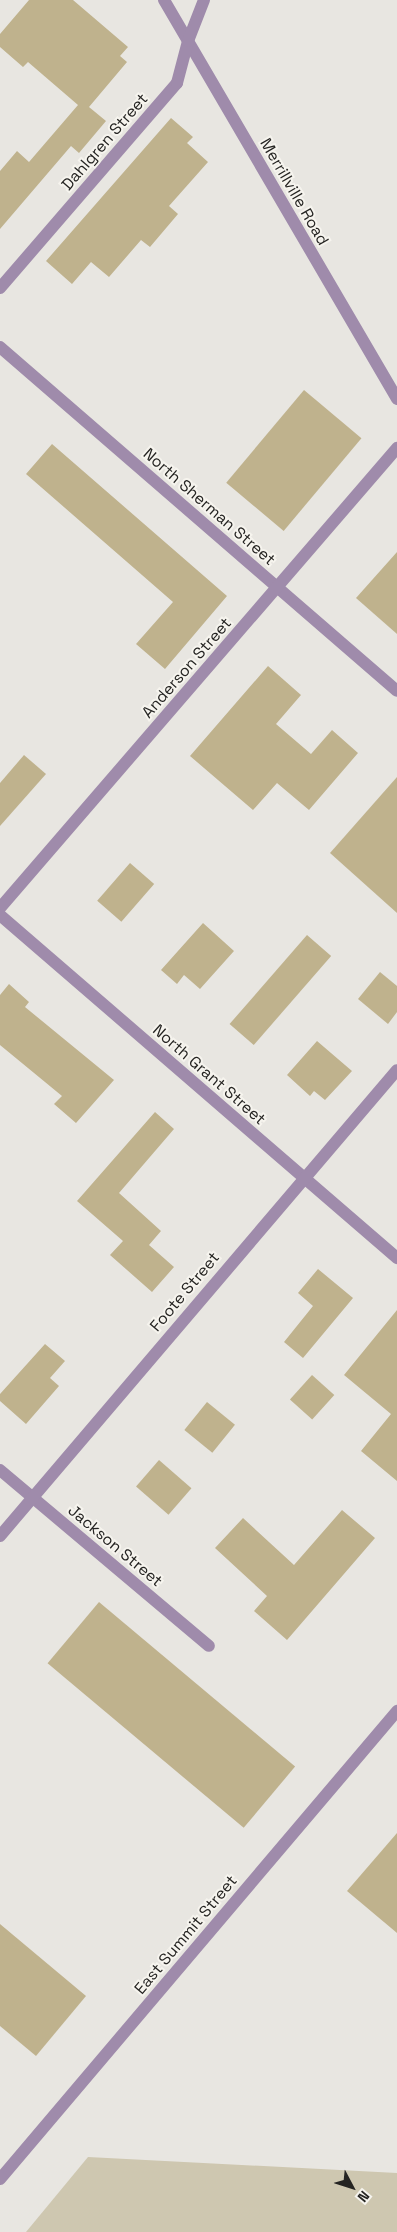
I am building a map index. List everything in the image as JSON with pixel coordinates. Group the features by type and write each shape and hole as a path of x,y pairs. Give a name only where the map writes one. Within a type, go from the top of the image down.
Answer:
{"street":[{"name":"Merrillville Road","path":"164,0 397,399"},
{"name":"Dahlgren Street","path":"0,288 177,83 188,41 204,0"},
{"name":"North Sherman Street","path":"0,347 397,691"},
{"name":"Anderson Street","path":"0,908 397,448"},
{"name":"North Grant Street","path":"0,915 397,1258"},
{"name":"Foote Street","path":"0,1536 31,1497 397,1070"},
{"name":"Jackson Street","path":"0,1470 209,1646"},
{"name":"East Summit Street","path":"0,2179 397,1711"}],"shaded area":[{"path":"88,2157 397,2173 397,2232 26,2232"}],"building":[{"path":"29,0 73,0 128,47 120,56 127,62 89,107 106,121 79,153 71,146 0,229 0,171 17,151 29,162 78,105 28,62 23,67 0,47 0,34"},
{"path":"171,118 193,137 187,143 208,162 169,206 178,214 150,247 141,240 109,277 91,262 72,284 46,261"},
{"path":"304,390 361,438 284,531 226,483"},
{"path":"52,444 227,596 165,669 136,644 173,602 26,474"},
{"path":"397,552 397,634 356,598"},
{"path":"268,666 301,695 276,724 311,754 332,730 358,753 309,810 277,783 253,810 190,756"},
{"path":"24,755 46,774 0,826 0,783"},
{"path":"397,777 397,913 330,853"},
{"path":"130,863 154,884 121,922 97,901"},
{"path":"203,923 234,951 200,989 184,975 177,984 161,970"},
{"path":"307,935 331,956 254,1045 230,1024"},
{"path":"380,972 397,986 397,1012 388,1024 358,999"},
{"path":"9,984 29,1002 25,1007 114,1080 76,1123 54,1104 62,1096 0,1045 0,995"},
{"path":"317,1041 352,1071 325,1100 314,1091 310,1096 287,1075"},
{"path":"155,1112 174,1129 119,1193 161,1231 149,1245 174,1267 152,1292 110,1255 123,1241 77,1201"},
{"path":"318,1269 353,1298 303,1358 284,1342 313,1306 298,1293"},
{"path":"397,1310 397,1481 361,1451 391,1414 344,1375"},
{"path":"45,1344 65,1361 50,1378 59,1386 26,1424 0,1401 0,1394"},
{"path":"312,1375 334,1395 312,1420 290,1400"},
{"path":"207,1402 235,1425 212,1453 184,1430"},
{"path":"159,1460 191,1488 168,1515 136,1486"},
{"path":"342,1510 375,1538 287,1640 254,1611 267,1596 215,1548 243,1518 294,1565"},
{"path":"99,1602 295,1767 244,1828 48,1663"},
{"path":"397,1833 397,1933 347,1891"},
{"path":"0,1924 86,1996 36,2056 0,2026"}]}
